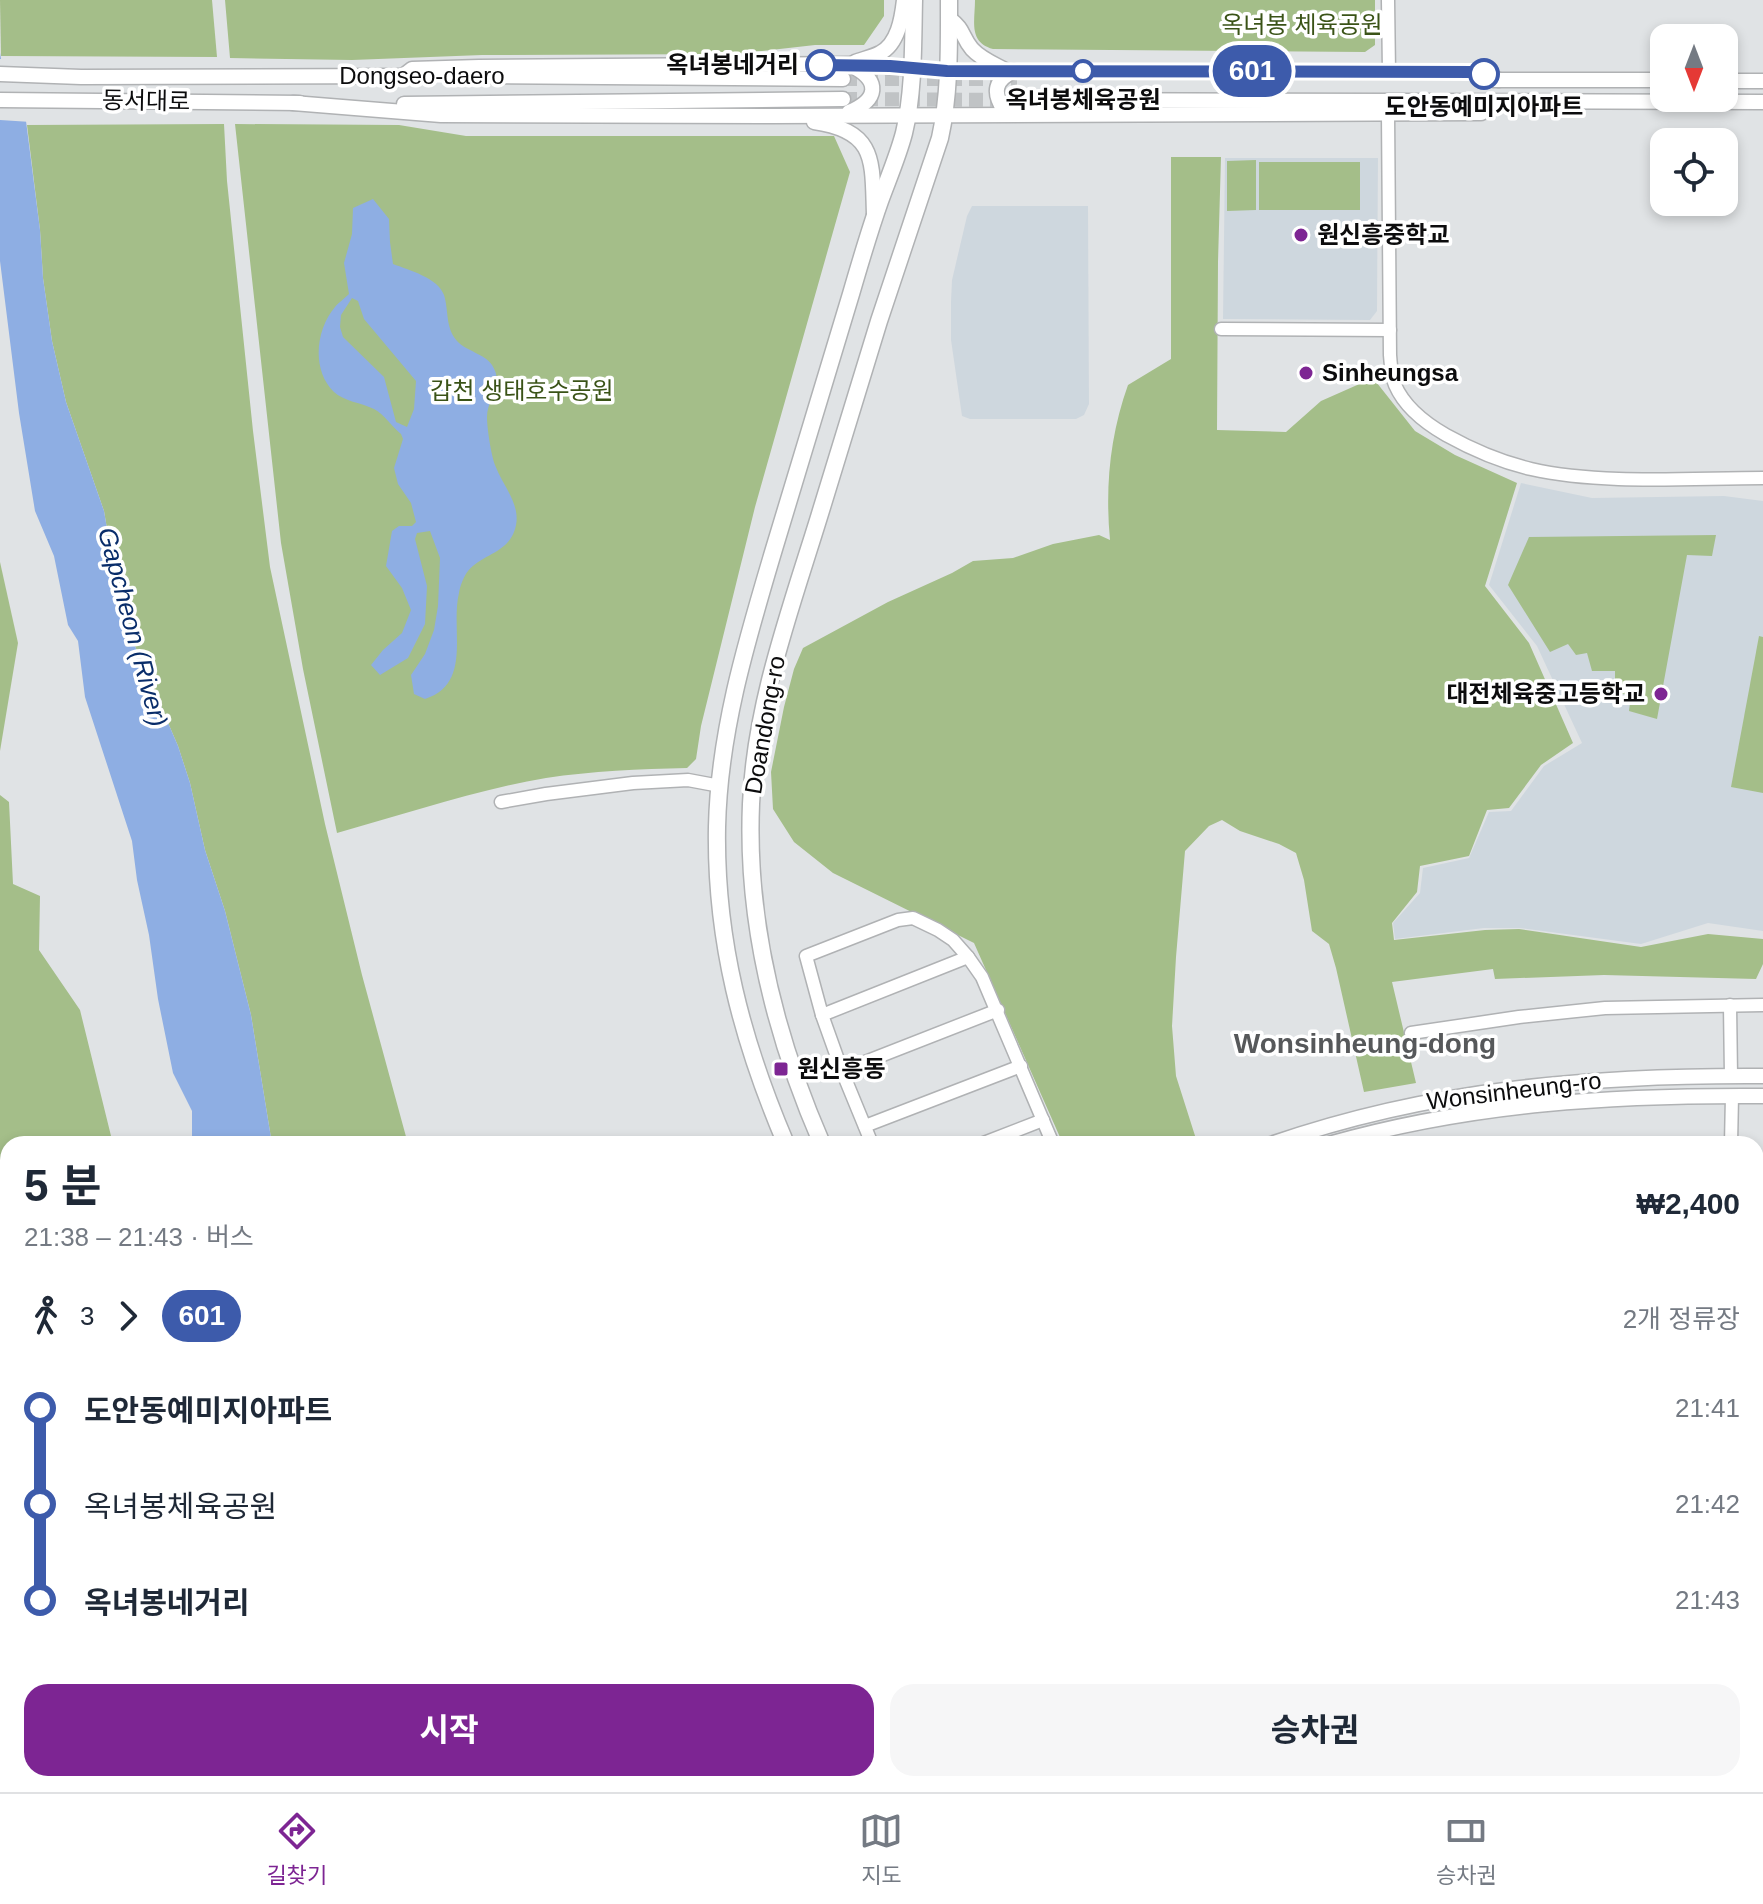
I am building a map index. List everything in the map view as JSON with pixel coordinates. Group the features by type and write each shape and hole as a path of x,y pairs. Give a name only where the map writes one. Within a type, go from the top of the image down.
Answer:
{"main road":[{"path":"783,1136 757,1071 737,1006 728,961 717,827 720,786 732,702 751,628 874,217 903,134 911,68 914,0"},
{"name":"Doandong-ro","path":"819,1136 781,1034 763,967 751,867 754,764 763,707 779,646 937,148 945,115 949,0"}],"street":[{"path":"846,72 889,47 899,28 904,0"},
{"path":"1388,0 1389,72"},
{"path":"949,18 959,26 971,47 982,57 1016,73 1477,72 1499,80"},
{"name":"Dongseo-daero","path":"0,74 81,77 403,76 846,72 911,68 1016,73"},
{"path":"1028,115 1004,110 998,100 997,89 1002,77 1013,71 1650,80"},
{"path":"840,115 862,106 871,94 868,74 846,72"},
{"path":"1738,81 1763,81"},
{"name":"Dongseo-daero","path":"403,108 843,99"},
{"name":"동서대로","path":"0,100 293,103 403,108"},
{"path":"1015,100 1763,102"},
{"path":"403,108 441,115 1388,114 1481,113 1498,102"},
{"path":"1388,114 1390,355 1393,382 1407,406 1439,431 1489,456 1533,470 1615,479 1763,478"},
{"path":"774,116 842,128 853,133 870,158 874,217"},
{"path":"1221,329 1390,330"},
{"path":"501,802 633,783 688,780 720,786"},
{"path":"869,1136 822,1015 806,956 898,920 913,918 953,940 982,977 1050,1136"},
{"path":"822,1015 968,957"},
{"path":"1730,1005 1731,1076"},
{"path":"1411,1033 1605,1008 1763,1005"},
{"path":"842,1071 998,1010"},
{"path":"865,1126 1021,1066"},
{"name":"Wonsinheung-ro","path":"1296,1136 1354,1117 1518,1087 1669,1075 1763,1076"},
{"path":"1731,1136 1732,1096"},
{"name":"Wonsinheung-ro","path":"1374,1136 1449,1117 1511,1107 1618,1098 1763,1096"},
{"path":"1354,1117 1357,1136"},
{"path":"1002,1136 1043,1120"}],"shaded area":[{"name":"원신흥중학교","path":"1225,158 1378,158 1377,311 1370,320 1223,319"},
{"path":"972,206 1088,206 1089,404 1084,415 1076,419 970,419 962,416 951,340 952,280"},
{"name":"대전체육중고등학교","path":"1521,483 1592,498 1724,496 1763,501 1763,931 1708,923 1641,944 1520,928 1484,928 1395,939 1393,923 1420,893 1423,868 1469,858 1489,812 1511,811 1544,766 1582,743 1537,646 1489,585"}],"green space":[{"path":"0,0 212,0 217,57 1,56"},
{"path":"225,0 884,0 884,16 864,45 815,45 735,54 482,55 352,60 230,58"},
{"name":"옥녀봉 체육공원","path":"975,0 1375,0 1375,45 1365,52 993,49 985,46 976,36"},
{"path":"224,124 227,181 270,567 325,824 406,1136 271,1136 251,1015 225,911 205,850 190,783 178,746 134,644 117,588 104,511 66,402 52,341 43,278 27,125"},
{"name":"갑천 생태호수공원","path":"235,124 399,125 466,136 834,136 850,172 755,507 701,726 696,759 687,768 581,774 519,783 337,833 281,543"},
{"path":"1171,157 1221,157 1217,430 1286,432 1321,401 1373,378 1415,431 1455,455 1517,483 1485,586 1529,643 1573,743 1541,765 1509,808 1487,810 1469,856 1420,866 1417,892 1392,923 1394,940 1519,929 1641,947 1708,934 1763,939 1763,964 1756,979 1604,975 1495,979 1493,969 1392,982 1416,1083 1364,1092 1336,968 1329,944 1312,931 1304,880 1296,853 1240,831 1222,820 1209,826 1185,851 1172,1026 1176,1076 1195,1136 1059,1136 974,943 833,873 794,842 773,809 771,772 784,707 803,648 973,561 1013,558 1053,544 1099,535 1110,540 1110,461 1128,385 1171,359"},
{"path":"1256,160 1256,210 1227,211 1227,161"},
{"path":"1259,162 1360,162 1360,210 1259,210"},
{"path":"1716,535 1712,556 1687,555 1657,719 1629,711 1631,695 1615,693 1615,671 1592,671 1587,653 1576,655 1568,644 1550,652 1508,585 1529,537"},
{"path":"0,562 18,643 0,751"},
{"path":"1759,636 1763,637 1763,793 1731,787"},
{"path":"0,795 9,802 13,884 40,896 39,950 80,1010 111,1136 0,1136"}],"water":[{"path":"0,53 8,101 26,121 43,278 52,341 66,402 104,511 117,588 134,644 178,746 190,783 205,850 225,911 251,1015 271,1136 192,1136 192,1111 173,1073 132,841 85,697 78,641 68,625 54,556 35,511 0,261"},
{"path":"373,199 389,219 393,264 422,275 441,289 453,336 489,361 496,372 496,385 487,417 488,434 495,465 514,506 516,523 505,545 473,566 465,576 457,608 454,668 449,681 440,691 425,699 414,694 411,675 425,654 434,630 438,606 440,558 430,531 417,533 415,539 427,586 425,624 408,658 380,675 371,665 402,633 411,610 402,588 386,566 392,531 416,522 411,503 398,484 394,468 403,439 378,411 334,392 322,373 319,361 324,326 335,307 349,294 344,263 352,234 353,208","holes":["352,298 358,301 364,319 416,381 414,409 407,427 396,422 384,377 343,337 341,315"]}],"pier":[{"path":"0,59 6,59 12,99 31,122 0,120"}],"tunnel":[{"path":"843,79 1017,79"},
{"path":"843,99 1015,100"}],"bus line":[{"name":"601","path":"821,65 947,71 1484,74"}],"place":[{"name":"옥녀봉네거리","path":"821,65"},
{"name":"옥녀봉체육공원","path":"1083,71"},
{"name":"도안동예미지아파트","path":"1484,74"},
{"name":"원신흥중학교","path":"1301,235"},
{"name":"Sinheungsa","path":"1306,373"},
{"name":"대전체육중고등학교","path":"1661,694"},
{"name":"원신흥동","path":"781,1069"}],"district":[{"name":"Wonsinheung-dong","path":"1365,1043"}],"water label":[{"name":"Gapcheon (River)","path":"133,627"}]}
